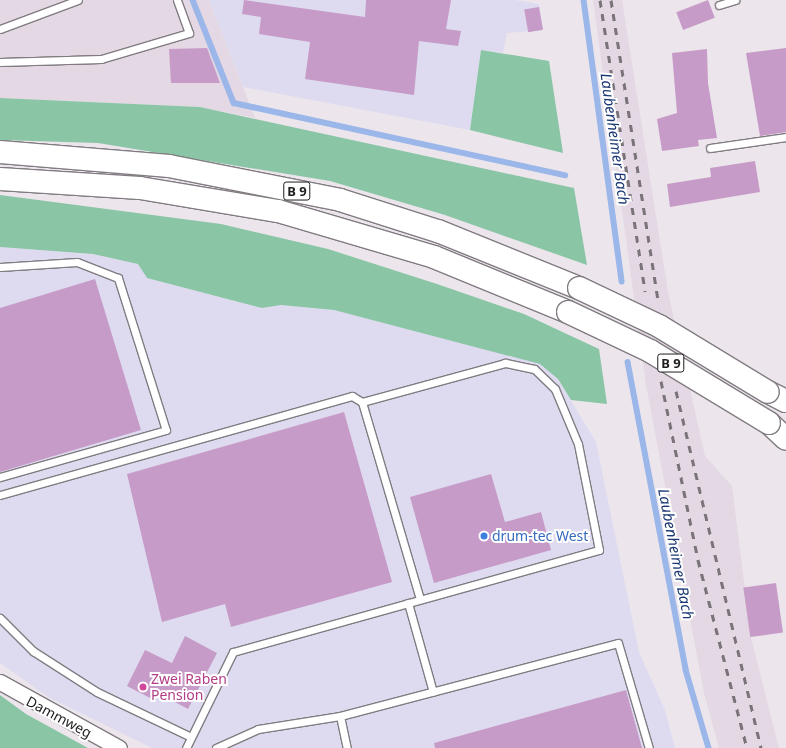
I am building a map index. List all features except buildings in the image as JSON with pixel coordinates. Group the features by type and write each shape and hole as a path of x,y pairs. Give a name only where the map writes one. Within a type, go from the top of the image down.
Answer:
{"highway":[{"name":"B 9","path":"0,152 169,166 340,200 438,231 579,288 659,326 782,400"},
{"name":"B 9","path":"0,179 140,188 278,211 434,257 568,312 650,351 778,429"},
{"path":"778,429 786,439"}],"street":[{"name":"Dammweg","path":"0,682 119,748"}],"lane":[{"path":"0,29 78,0"},
{"path":"0,62 101,59 189,33 177,0"},
{"path":"719,5 735,0"},
{"path":"710,148 786,137"},
{"path":"0,267 77,262 118,278 166,430 0,477"},
{"path":"186,748 233,652 599,550 578,444 555,389 534,369 505,363 362,402"},
{"path":"0,495 352,396 362,402 420,600"},
{"path":"408,603 433,692"},
{"path":"0,618 32,651 97,692 191,738"},
{"path":"218,748 258,729 340,716 618,643 649,748"},
{"path":"340,716 346,748"}],"shaded area":[{"path":"0,0 209,0 255,118 200,107 0,98"},
{"path":"209,0 515,0 539,4 543,30 507,33 503,53 481,50 470,130 243,87"},
{"path":"593,0 622,0 668,292 705,456 732,486 751,638 779,748 719,748 704,693 646,385"},
{"path":"0,247 93,254 138,264 147,278 262,308 281,305 334,310 541,364 558,379 596,442 639,652 665,710 675,748 152,748 48,697 0,663"}],"green space":[{"path":"481,50 549,61 563,153 470,130"},
{"path":"0,98 200,107 574,188 587,265 445,215 330,181 98,143 0,140"},
{"path":"0,195 221,224 328,249 437,284 524,314 599,349 607,404 571,400 558,379 540,364 334,310 281,305 262,308 147,278 138,264 93,254 0,247"},
{"path":"0,695 26,714 88,748 0,748"}],"waterway":[{"path":"193,0 234,103 565,175"},
{"name":"Laubenheimer Bach","path":"584,0 622,281"},
{"name":"Laubenheimer Bach","path":"628,362 686,670 709,748"}],"railway":[{"path":"600,0 645,292"},
{"path":"611,0 658,299"},
{"path":"661,381 698,560 747,748"},
{"path":"676,391 761,748"}],"place":[{"name":"drum-tec West","path":"484,536"},
{"name":"Zwei Raben Pension","path":"143,687"}]}
